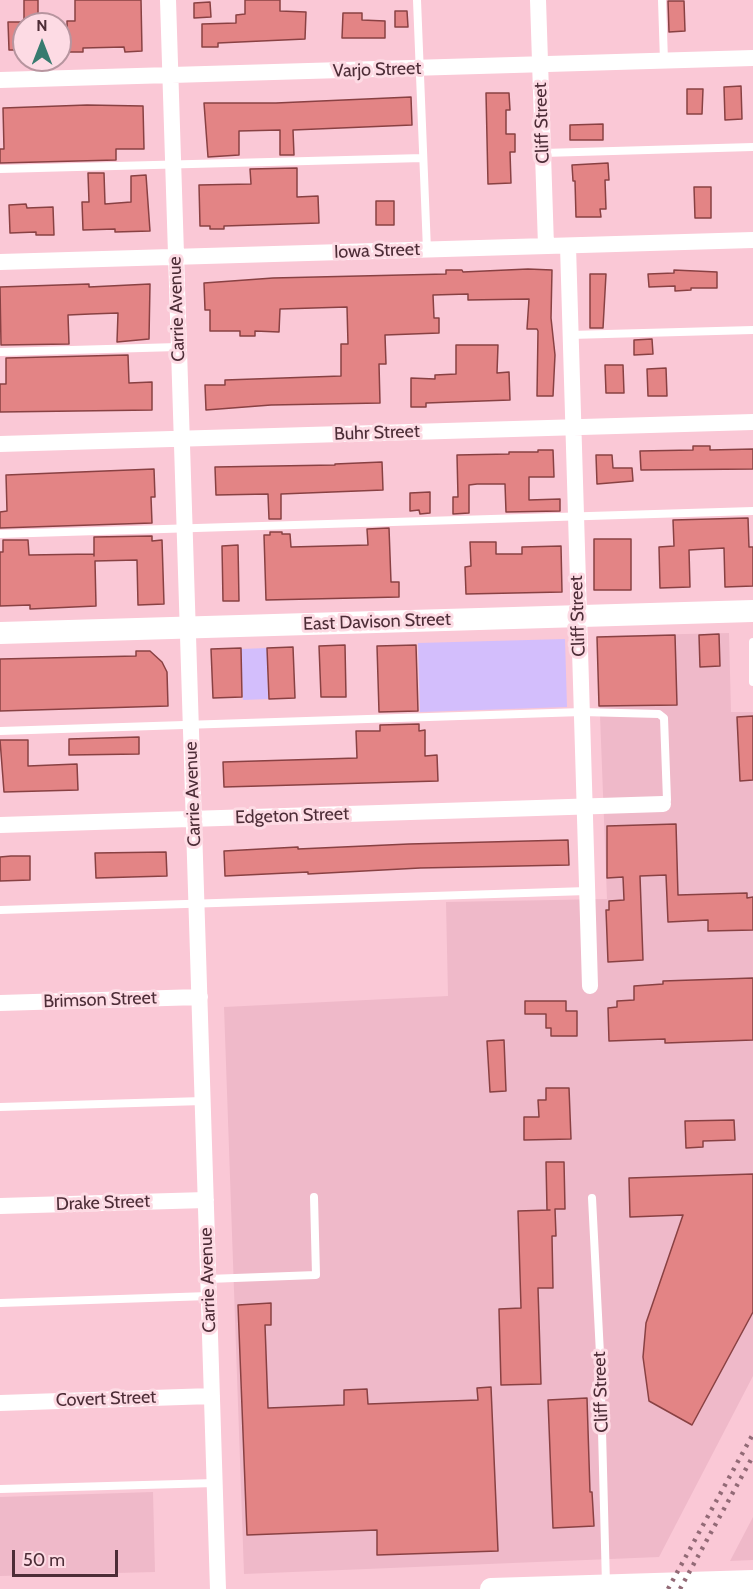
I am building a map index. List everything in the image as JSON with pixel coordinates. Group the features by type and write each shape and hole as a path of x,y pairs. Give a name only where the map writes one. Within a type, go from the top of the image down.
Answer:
{"main road":[{"name":"East Davison Street","path":"0,633 753,611"},
{"path":"491,1589 606,1585 727,1585 753,1581"}],"street":[{"name":"Carrie Avenue","path":"168,0 218,1589"},
{"name":"Cliff Street","path":"538,0 546,246"},
{"name":"Varjo Street","path":"0,80 753,58"},
{"name":"Iowa Street","path":"0,262 753,240"},
{"name":"Cliff Street","path":"568,246 590,986"},
{"name":"Buhr Street","path":"0,444 753,422"},
{"name":"Edgeton Street","path":"0,825 663,804"},
{"name":"Brimson Street","path":"0,1004 200,997"},
{"name":"Drake Street","path":"0,1206 206,1200"},
{"name":"Covert Street","path":"0,1403 212,1396"}],"lane":[{"path":"417,0 427,250"},
{"path":"662,0 664,61"},
{"path":"543,153 753,147"},
{"path":"0,169 423,158"},
{"path":"570,335 753,330"},
{"path":"0,352 178,347"},
{"path":"0,534 753,511"},
{"path":"753,642 753,682"},
{"path":"0,731 582,712 659,714 664,718 667,800 663,804"},
{"path":"0,910 587,891"},
{"path":"0,1107 203,1101"},
{"path":"0,1303 208,1287 316,1275 314,1197"},
{"name":"Cliff Street","path":"592,1198 600,1354 606,1585"},
{"path":"0,1489 215,1483"}],"shaded area":[{"path":"729,633 731,712 753,712 753,1376 659,1557 244,1574 224,1007 448,996 446,902 607,899 597,636"},
{"path":"565,639 567,707 420,712 418,643"},
{"path":"267,648 268,699 243,700 241,649"},
{"path":"153,1492 155,1572 0,1576 0,1497"},
{"path":"753,1517 753,1560 730,1561"}],"building":[{"path":"24,0 38,0 38,12 24,12"},
{"path":"75,0 141,0 142,51 125,52 124,47 83,48 83,52 72,52 72,21 75,21"},
{"path":"245,0 280,0 280,11 306,12 305,39 218,43 218,47 202,47 202,24 236,23 236,15 245,14"},
{"path":"668,1 684,1 685,31 669,32"},
{"path":"210,2 211,17 194,18 194,3"},
{"path":"395,11 407,11 408,27 395,27"},
{"path":"343,13 362,13 362,20 385,21 385,38 342,38"},
{"path":"8,22 12,22 12,50 9,50"},
{"path":"741,86 742,119 725,120 724,87"},
{"path":"687,89 703,89 702,114 687,114"},
{"path":"486,93 509,93 510,110 506,110 506,134 515,134 515,152 510,152 511,183 488,184"},
{"path":"411,97 412,125 293,130 294,155 280,155 280,130 239,131 239,155 208,157 204,103 276,103"},
{"path":"143,106 144,149 116,149 116,160 0,163 0,149 4,149 3,108"},
{"path":"603,124 603,140 570,140 570,125"},
{"path":"608,163 609,180 605,180 606,209 600,209 601,217 576,217 572,165"},
{"path":"297,168 297,197 318,196 319,223 224,226 224,229 200,226 199,185 251,184 250,169"},
{"path":"88,173 104,173 105,204 131,202 131,176 146,175 150,231 83,230 82,202 89,202"},
{"path":"694,187 711,187 711,218 695,218"},
{"path":"376,201 394,201 394,225 376,225"},
{"path":"26,204 27,208 53,207 54,235 36,235 36,232 10,233 9,205"},
{"path":"446,270 462,270 463,272 552,270 551,318 555,355 553,396 537,396 538,331 527,329 529,299 468,300 468,294 433,295 434,318 439,318 439,333 385,335 386,364 379,364 380,403 271,405 206,410 205,385 225,385 225,380 341,376 341,344 348,344 347,307 280,309 279,332 255,331 255,336 240,336 240,331 210,331 210,310 205,310 204,283 273,278 446,274"},
{"path":"674,270 717,272 717,288 691,288 691,290 675,291 675,286 649,287 648,274 674,273"},
{"path":"590,274 606,274 603,328 590,328"},
{"path":"89,284 89,287 150,284 149,339 117,342 118,313 90,314 68,315 69,344 1,345 0,287"},
{"path":"652,339 653,354 634,355 634,340"},
{"path":"456,345 498,345 497,373 509,372 510,400 426,403 426,407 411,407 411,378 435,379 435,375 456,374"},
{"path":"128,355 129,383 152,382 152,410 0,412 0,384 6,384 6,358"},
{"path":"605,365 623,365 624,393 606,393"},
{"path":"666,368 667,396 648,396 647,369"},
{"path":"693,446 710,446 710,450 753,449 753,469 641,470 640,451 693,450"},
{"path":"538,450 553,450 554,477 529,477 529,500 560,499 560,511 506,512 505,484 477,484 469,485 469,513 453,514 453,497 458,497 457,455 509,454 509,452 538,452"},
{"path":"596,455 612,455 613,468 632,468 633,481 597,484"},
{"path":"382,462 383,490 281,494 281,519 269,519 268,494 216,495 215,467"},
{"path":"154,469 155,497 151,497 152,523 0,528 0,512 7,511 6,475"},
{"path":"430,492 430,513 420,514 419,510 410,511 410,493"},
{"path":"748,518 749,547 753,547 753,586 725,587 724,548 689,550 690,587 660,588 659,547 674,546 673,520"},
{"path":"389,528 391,582 399,582 399,597 266,600 264,535 270,535 270,532 290,534 291,547 368,545 367,529"},
{"path":"152,536 152,541 162,540 164,604 138,605 137,560 95,561 96,606 30,609 30,605 0,606 0,552 3,552 3,540 28,540 29,555 94,554 94,537"},
{"path":"594,539 631,539 631,590 594,590"},
{"path":"470,542 496,542 496,554 522,554 522,547 561,546 562,592 466,594 465,567 471,566"},
{"path":"238,545 239,601 223,601 222,546"},
{"path":"719,634 720,666 700,667 699,635"},
{"path":"675,635 677,705 599,706 597,637"},
{"path":"345,645 346,697 321,697 319,646"},
{"path":"416,645 418,711 379,712 377,646"},
{"path":"293,647 295,698 269,699 267,648"},
{"path":"241,648 242,697 213,698 211,649"},
{"path":"136,651 150,651 162,662 167,672 168,706 0,711 0,659 136,656"},
{"path":"753,716 753,780 740,781 737,717"},
{"path":"419,724 419,731 425,730 425,756 437,755 438,781 224,787 223,762 357,758 356,731 380,731 380,725"},
{"path":"139,737 139,754 69,755 69,739"},
{"path":"0,740 28,740 28,766 77,764 78,790 4,792"},
{"path":"676,824 678,895 747,893 747,898 753,897 753,930 708,931 708,920 668,922 666,875 640,876 643,960 608,962 606,910 609,910 609,901 624,900 623,877 607,878 607,826"},
{"path":"568,840 569,865 225,876 224,851"},
{"path":"166,852 167,876 96,878 95,853"},
{"path":"30,856 30,880 0,881 0,857"},
{"path":"753,978 753,1040 665,1043 665,1039 609,1041 608,1008 617,1007 617,1001 634,1000 634,986 663,984 663,981"},
{"path":"525,1001 566,1001 566,1011 577,1011 577,1036 551,1036 551,1028 546,1028 546,1014 525,1014"},
{"path":"504,1040 506,1091 490,1092 487,1041"},
{"path":"546,1088 569,1088 571,1139 524,1140 524,1117 539,1117 538,1100 546,1100"},
{"path":"734,1120 735,1140 703,1141 703,1147 686,1148 685,1121"},
{"path":"546,1162 564,1162 565,1209 555,1209 556,1236 552,1236 553,1288 538,1288 541,1384 501,1385 499,1309 521,1308 518,1211 550,1210 547,1210"},
{"path":"753,1174 753,1312 692,1425 649,1401 643,1357 646,1323 683,1215 630,1217 629,1178"},
{"path":"271,1303 271,1325 265,1325 268,1408 344,1405 344,1390 367,1389 368,1404 478,1400 477,1388 491,1387 498,1551 377,1555 377,1530 247,1535 238,1305"},
{"path":"587,1398 590,1492 592,1492 594,1526 553,1528 548,1400"}],"railway":[{"path":"668,1589 753,1434"},
{"path":"680,1589 753,1456"}]}
